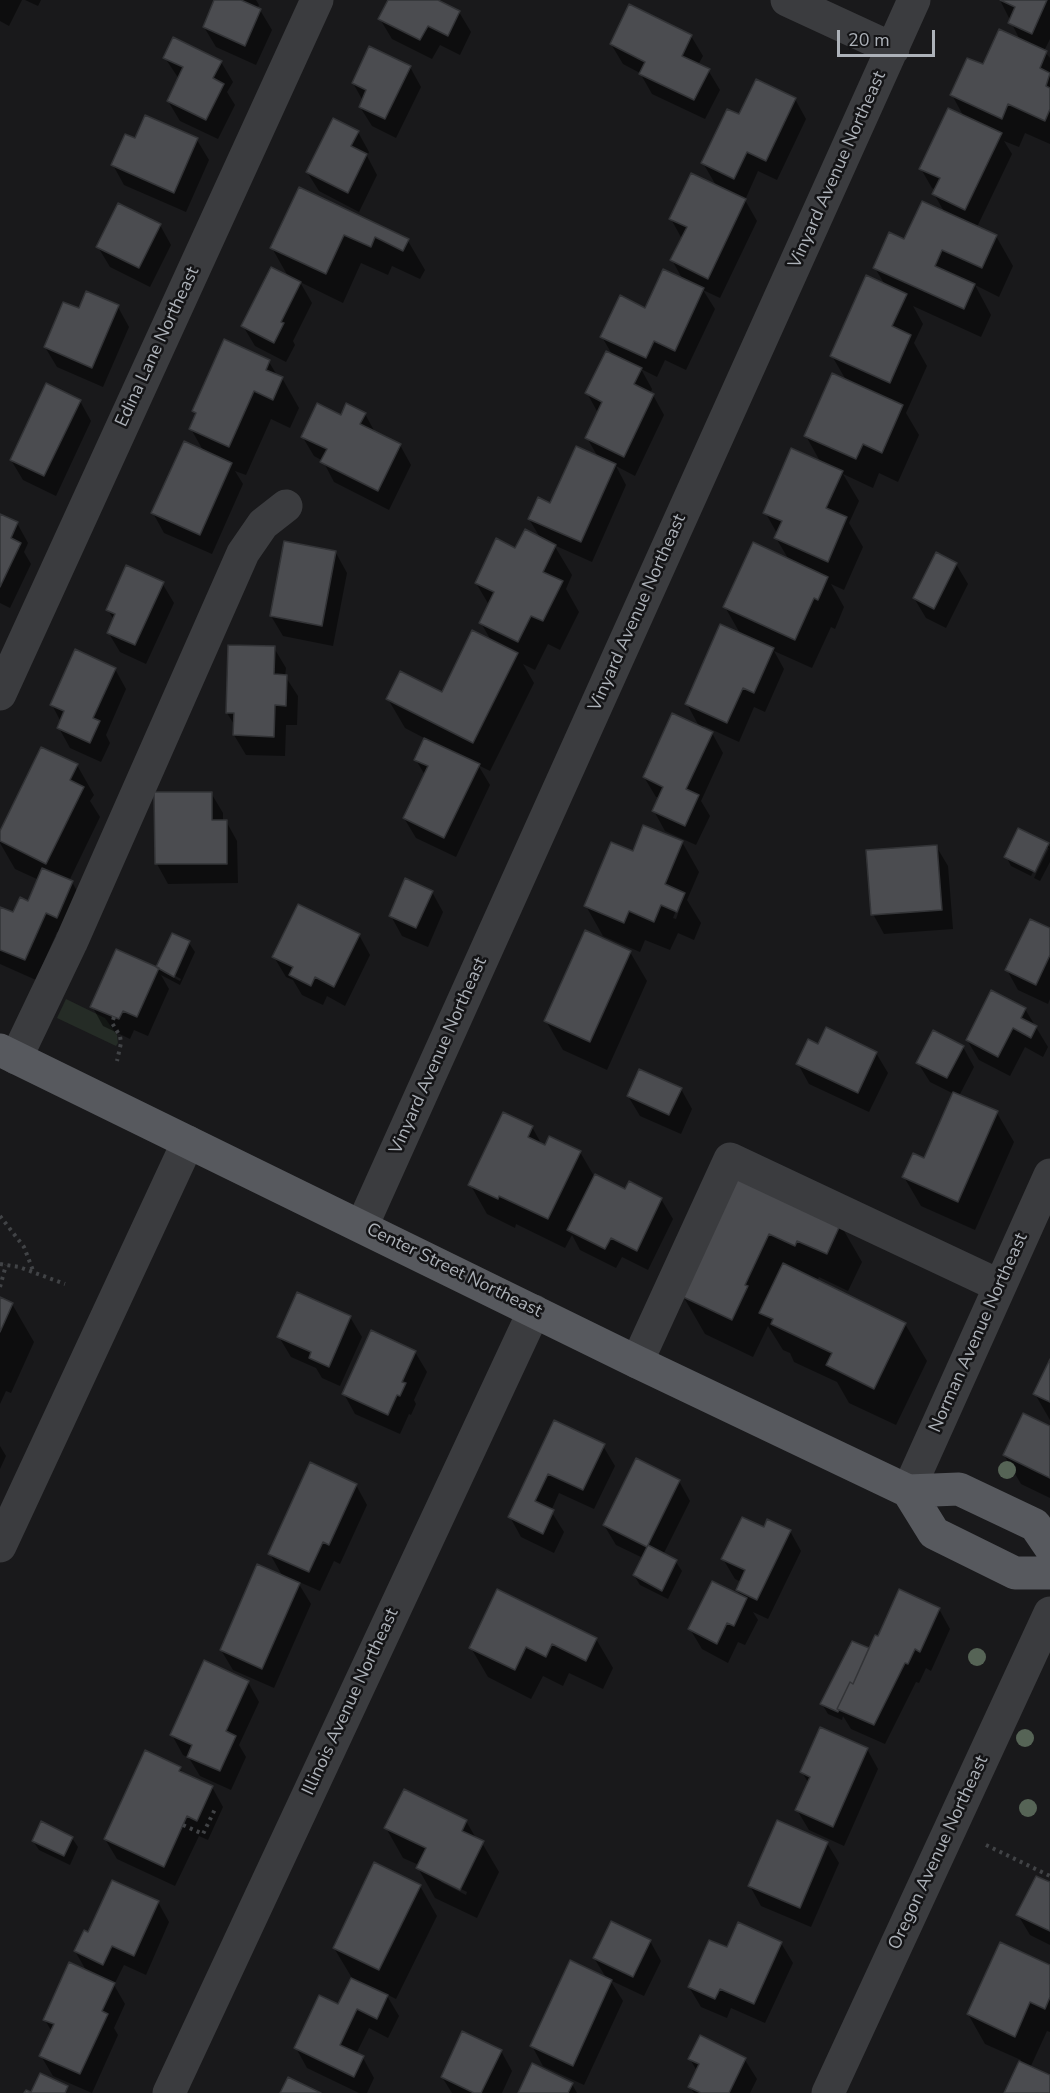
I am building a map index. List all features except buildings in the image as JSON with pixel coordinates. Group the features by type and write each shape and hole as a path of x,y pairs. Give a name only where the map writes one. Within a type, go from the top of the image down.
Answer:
{"main road":[{"name":"Center Street Northeast","path":"8,1054 637,1362 908,1491 958,1489 1035,1525 1050,1547"},
{"path":"908,1491 934,1533 1015,1573 1050,1573"}],"street":[{"name":"Edina Lane Northeast","path":"0,694 317,0"},
{"path":"787,0 893,49"},
{"name":"Vinyard Avenue Northeast","path":"362,1226 914,0"},
{"path":"8,1054 71,943 243,553 263,524 286,506"},
{"path":"0,1546 188,1142"},
{"path":"637,1362 730,1159 1000,1286"},
{"name":"Norman Avenue Northeast","path":"908,1491 1050,1175"},
{"name":"Illinois Avenue Northeast","path":"169,2093 534,1311"},
{"name":"Oregon Avenue Northeast","path":"828,2093 1050,1613"}],"path":[{"path":"114,1017 112,1023 120,1036 121,1043 117,1061"},
{"path":"0,1216 24,1246 34,1273"},
{"path":"0,1264 65,1284"},
{"path":"0,1287 6,1265"},
{"path":"183,1825 203,1834 216,1807"},
{"path":"986,1845 1050,1876"}],"shaded area":[{"path":"66,999 105,1018 117,1035 116,1046 57,1018"}]}
